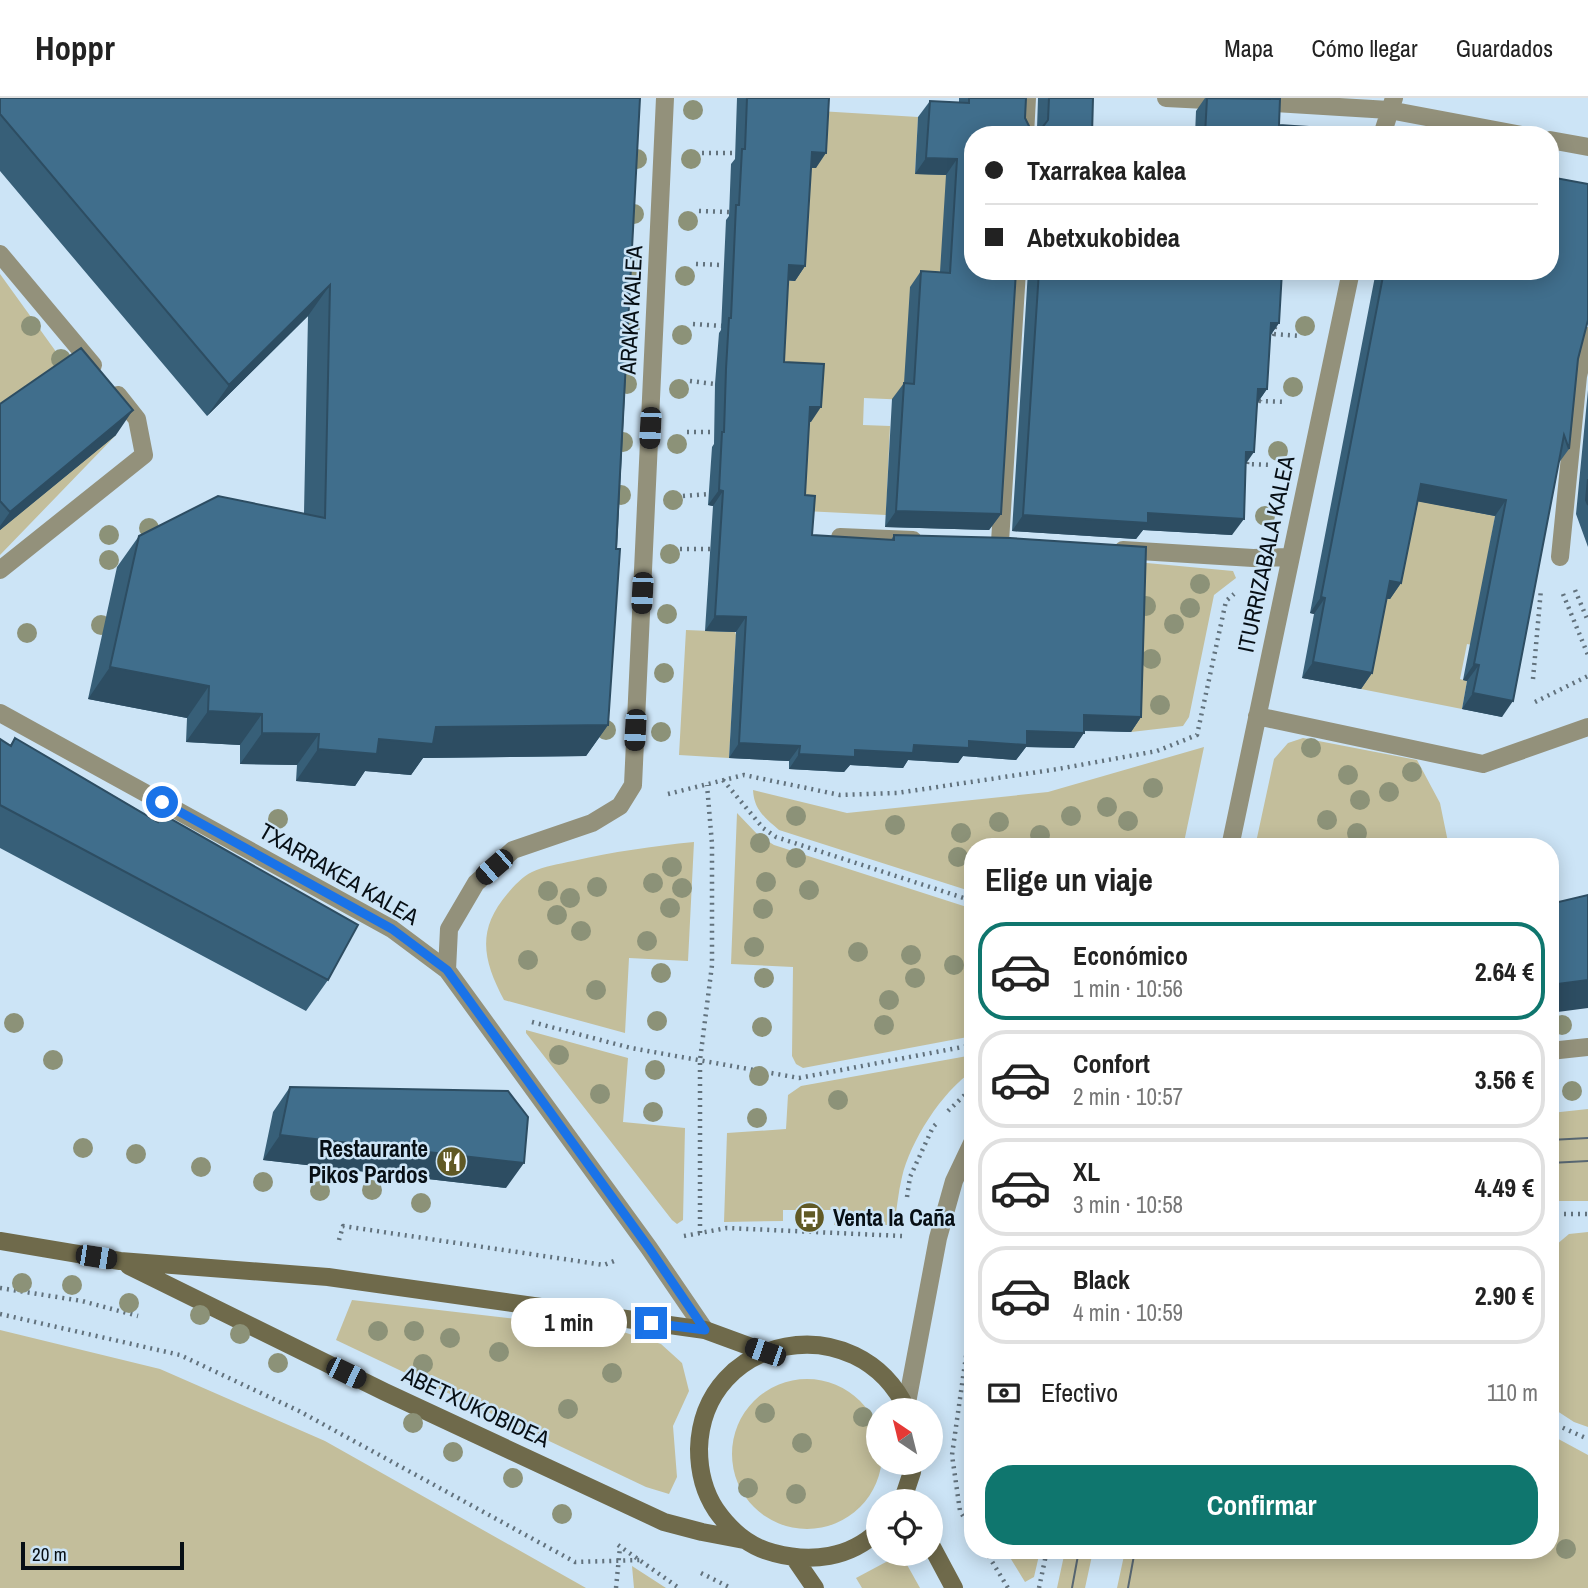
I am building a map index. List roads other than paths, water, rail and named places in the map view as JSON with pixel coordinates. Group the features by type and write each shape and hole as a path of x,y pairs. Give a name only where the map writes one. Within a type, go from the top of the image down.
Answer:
{"street":[{"name":"ARAKA KALEA","path":"447,970 449,929 476,883 513,850 592,823 611,812 620,806 633,785 665,98"},
{"path":"1025,126 1027,98"},
{"path":"1166,98 1392,104 1484,126"},
{"path":"1385,126 1392,104"},
{"path":"1559,142 1588,148"},
{"path":"0,254 137,419 144,455 0,570"},
{"path":"1000,543 1016,280"},
{"name":"ITURRIZABALA KALEA","path":"1232,838 1349,280"},
{"path":"1559,557 1578,376 1588,337"},
{"path":"822,537 932,540"},
{"path":"1107,549 1253,558 1291,557"},
{"name":"TXARRAKEA KALEA","path":"0,713 392,929 447,970 649,1248 705,1330"},
{"path":"1257,716 1483,764 1588,727"},
{"path":"1559,1050 1588,1047"},
{"path":"908,1398 938,1238 954,1181 964,1160"},
{"name":"ABETXUKOBIDEA","path":"0,1241 120,1261 328,1277 705,1330 765,1352"},
{"name":"ABETXUKOBIDEA","path":"120,1261 385,1392 664,1522 744,1540"},
{"path":"866,1540 853,1549 824,1558 795,1559 766,1551 744,1540 724,1521 711,1503 703,1482 699,1438 704,1418 724,1381 741,1365 765,1352 788,1346 813,1343 838,1348 862,1358 885,1377 900,1398"},
{"path":"795,1559 815,1588"},
{"path":"942,1566 954,1588"}],"tram line":[{"path":"1559,1140 1588,1138"},
{"path":"1559,1163 1588,1161"},
{"path":"1072,1588 1077,1559"},
{"path":"1128,1588 1133,1559"}],"place":[{"name":"Restaurante Pikos Pardos","path":"451,1162"},
{"name":"Venta la Caña","path":"810,1218"}]}
